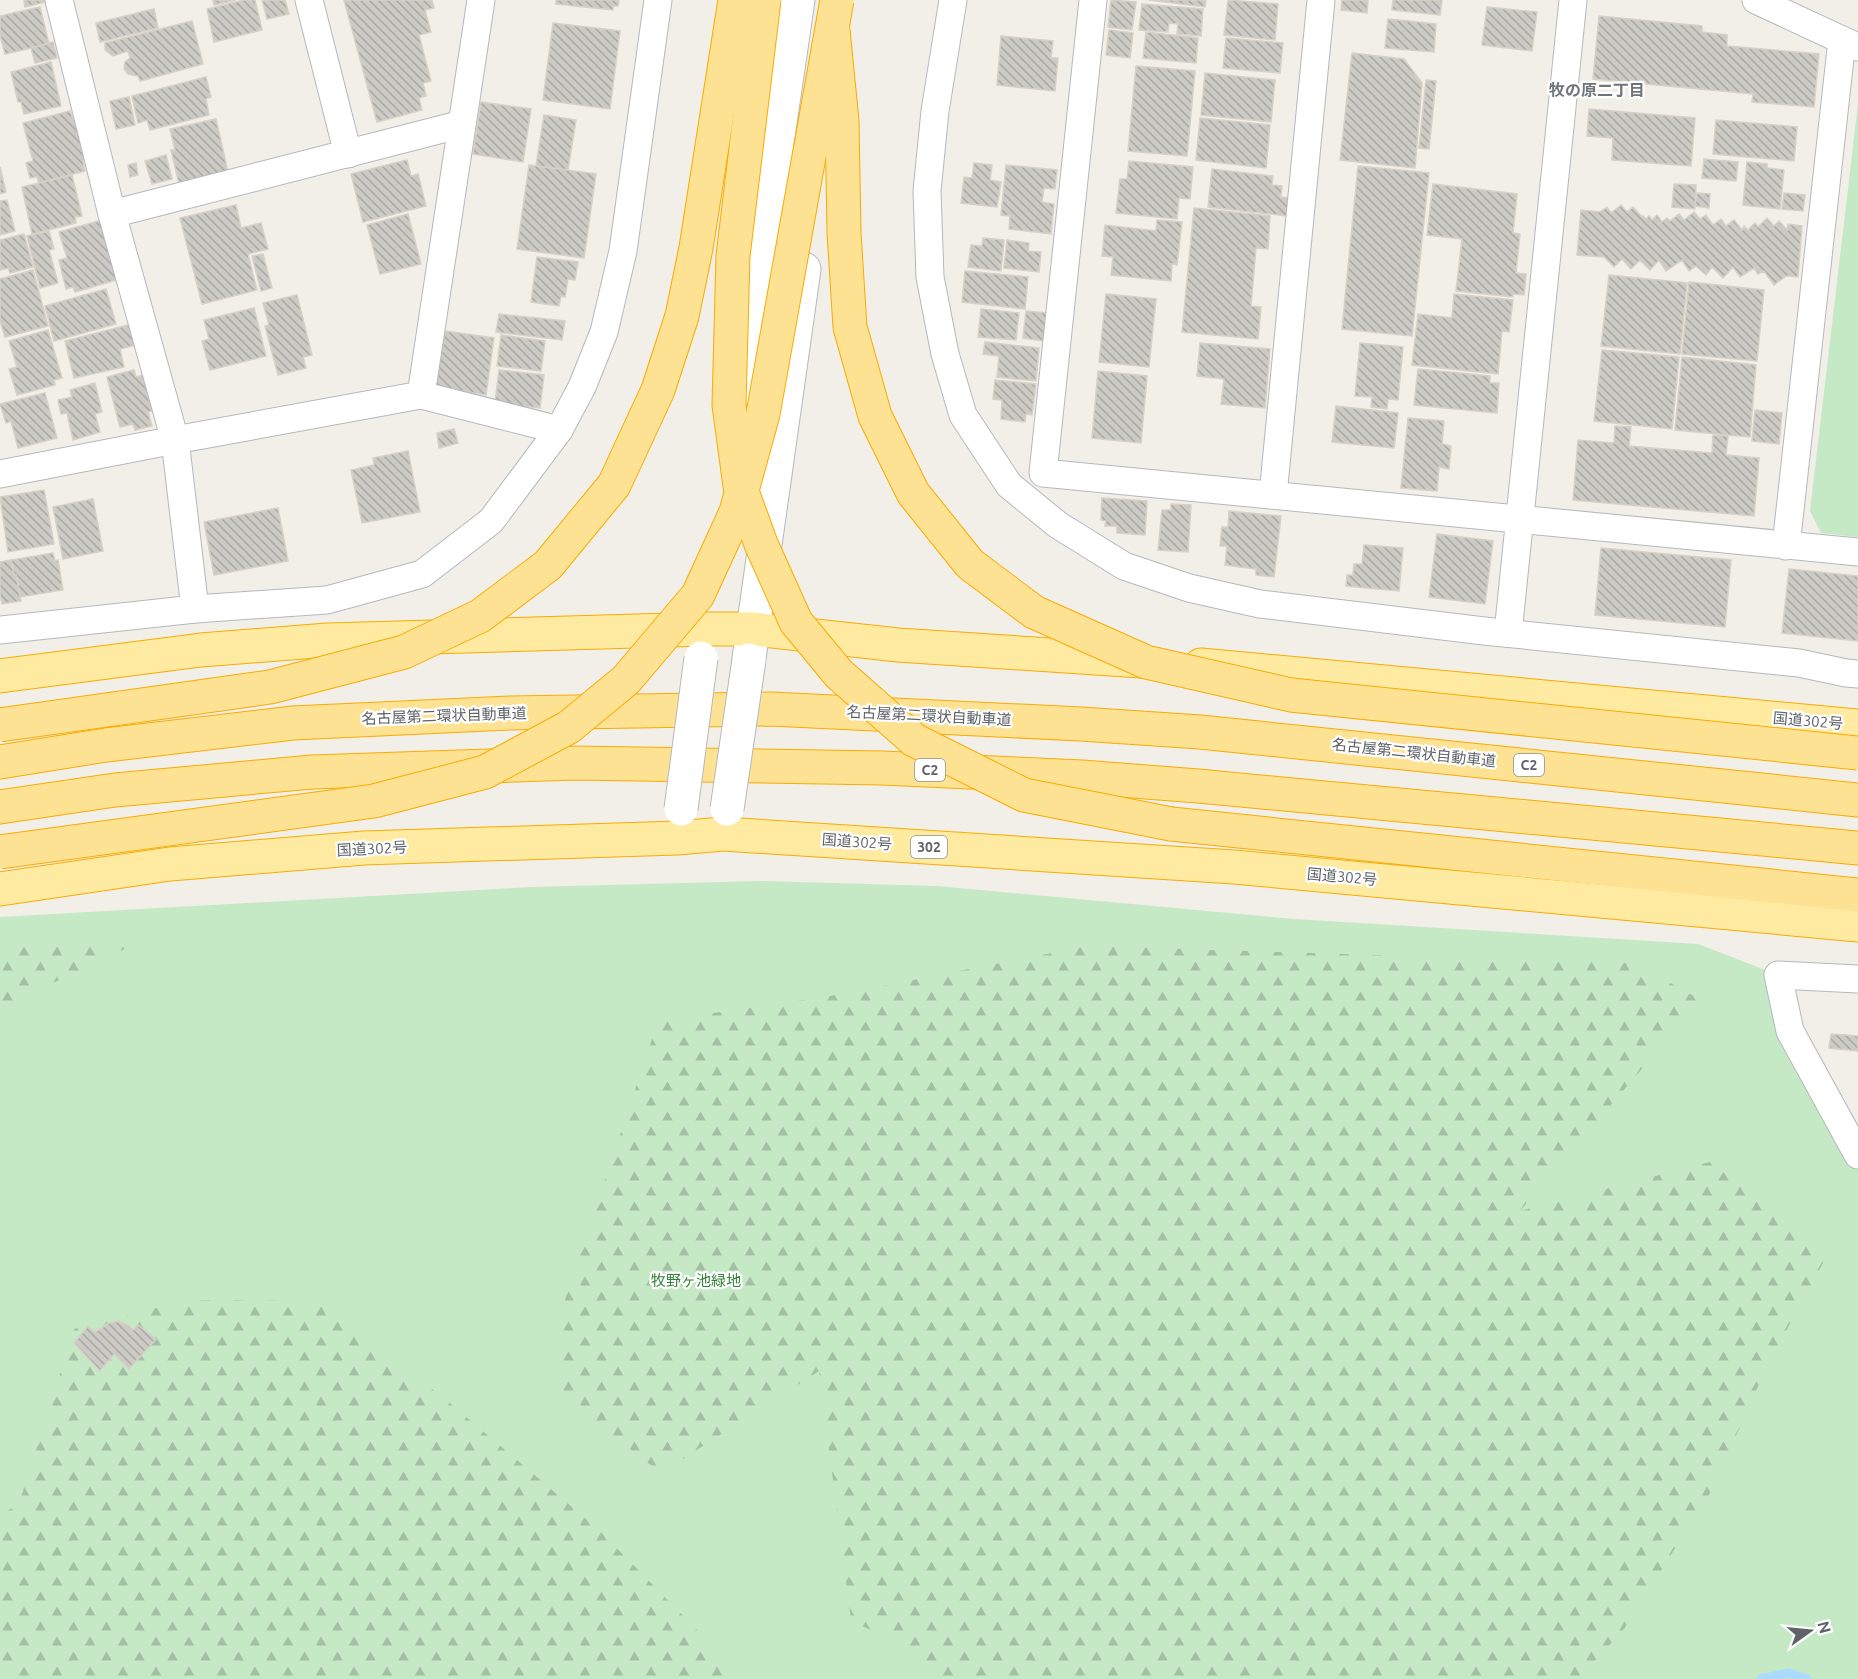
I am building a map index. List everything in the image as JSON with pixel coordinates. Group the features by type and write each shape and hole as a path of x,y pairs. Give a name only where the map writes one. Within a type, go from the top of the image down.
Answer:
{"highway":[{"path":"0,726 270,687 404,652 480,616 548,565 614,485 658,390 682,316 696,248 735,0"},
{"path":"764,0 733,256 729,405 740,486 761,544 796,622 839,674 914,740 1024,795 1172,824 1858,895"},
{"path":"837,10 844,233 850,327 875,416 913,493 970,564 1034,612 1146,662 1291,695 1858,753"},
{"path":"0,852 374,801 485,772 569,727 626,680 698,595 736,512 764,414 837,10"},
{"name":"国道302号","path":"0,676 201,650 316,641 898,645 1243,668 1858,726"},
{"name":"名古屋第二環状自動車道","path":"0,762 106,744 293,723 510,713 771,709 1200,732 1858,800"},
{"name":"C2","path":"0,807 115,790 312,772 576,763 882,768 1082,777 1198,786 1858,848"},
{"name":"国道302号","path":"0,889 170,864 725,821 1858,926"}],"street":[{"path":"59,0 112,214 175,440 195,609"},
{"path":"309,0 348,154"},
{"path":"421,395 481,0"},
{"path":"0,630 195,609 327,600 422,574 491,521 559,430 582,387 604,332 623,251 658,0"},
{"path":"679,823 703,643 798,0"},
{"path":"953,0 935,111 927,191 930,277 945,354 963,415 1009,485 1058,525 1124,566 1189,588 1260,604 1508,633 1799,663 1846,674 1858,674"},
{"path":"1042,472 1093,0"},
{"path":"1273,495 1321,0"},
{"path":"1508,633 1573,0"},
{"path":"1756,0 1850,44 1786,546"},
{"path":"725,821 837,10"},
{"path":"112,214 462,124"},
{"path":"0,474 421,395 559,430"},
{"path":"1015,491 1042,472 1858,552"},
{"path":"1858,979 1778,975 1790,1031 1858,1155"}],"green space":[{"path":"1858,104 1858,537 1821,533 1810,511"},
{"name":"牧野ヶ池緑地","path":"761,881 937,886 1294,919 1698,944 1778,975 1858,1155 1858,1679 0,1679 0,917 532,887"},
{"path":"0,943 131,946 0,1008"},
{"path":"1088,946 1634,963 1701,1000 1520,1211 1710,1162 1828,1254 1767,1366 1712,1490 1624,1629 1578,1679 925,1679 918,1655 851,1620 819,1371 661,1473 563,1397 564,1303 658,1021 825,997"},
{"path":"188,1300 321,1301 451,1404 599,1530 745,1679 0,1679 0,1515 19,1504 74,1329"}],"building":[{"path":"24,0 50,0 50,1 25,7"},
{"path":"213,0 236,0 214,5"},
{"path":"244,0 255,0 262,30 214,42 207,9"},
{"path":"262,0 285,0 289,14 267,19"},
{"path":"344,0 432,0 434,8 425,10 431,32 419,35 431,81 423,83 426,96 419,98 422,110 377,122"},
{"path":"556,0 619,0 618,6 613,6 613,10 556,4"},
{"path":"1111,0 1136,2 1132,30 1108,27"},
{"path":"1149,0 1206,0 1205,7"},
{"path":"1228,0 1278,4 1275,40 1224,35"},
{"path":"1342,0 1368,0 1367,13 1341,10"},
{"path":"1393,0 1442,0 1440,15 1392,10"},
{"path":"1142,4 1203,9 1201,36 1177,34 1178,24 1169,23 1168,32 1139,30"},
{"path":"40,7 49,44 5,54 0,35 0,16"},
{"path":"1487,7 1537,12 1532,51 1482,45"},
{"path":"154,9 158,28 100,42 96,23"},
{"path":"1599,16 1702,26 1702,32 1727,35 1727,46 1819,54 1814,107 1752,102 1753,94 1593,79"},
{"path":"1388,19 1436,24 1434,52 1385,48"},
{"path":"192,21 203,64 140,81 138,76 128,74 124,69 125,62 130,58 128,51 113,56 105,50 105,43"},
{"path":"553,23 620,31 610,109 543,100"},
{"path":"1109,30 1133,33 1130,58 1106,55"},
{"path":"1146,32 1198,38 1196,63 1143,58"},
{"path":"1001,36 1053,41 1051,58 1058,58 1055,91 997,85"},
{"path":"1226,38 1283,43 1280,73 1223,68"},
{"path":"53,42 57,58 35,63 31,48"},
{"path":"1352,53 1404,59 1422,83 1415,168 1340,160"},
{"path":"51,62 61,106 24,114 21,102 18,102 11,72"},
{"path":"1136,66 1195,71 1187,156 1128,151"},
{"path":"1205,73 1275,80 1271,122 1201,115"},
{"path":"206,77 211,97 206,99 209,115 150,130 147,120 138,123 132,96"},
{"path":"1426,80 1436,81 1429,149 1419,148"},
{"path":"129,97 135,125 116,129 110,101"},
{"path":"481,102 531,109 523,162 473,154"},
{"path":"1589,109 1695,118 1691,166 1612,160 1613,138 1587,136"},
{"path":"70,111 73,119 79,117 90,159 83,161 85,171 39,183 37,177 30,178 26,163 33,161 23,123"},
{"path":"544,115 576,120 568,170 536,166"},
{"path":"1200,118 1270,125 1266,168 1196,160"},
{"path":"216,119 228,172 179,184 171,150 175,150 170,129"},
{"path":"1716,120 1797,127 1794,161 1713,154"},
{"path":"166,155 172,179 152,184 145,161"},
{"path":"1704,159 1738,162 1736,181 1702,178"},
{"path":"407,160 411,176 418,174 426,206 363,222 351,174"},
{"path":"1129,161 1193,167 1190,199 1179,198 1177,219 1116,213 1120,179 1127,179"},
{"path":"1747,162 1767,164 1767,168 1784,170 1780,209 1743,205"},
{"path":"136,163 138,175 130,177 128,165"},
{"path":"974,163 992,165 990,180 1001,182 997,207 961,203 964,177 972,178"},
{"path":"529,165 596,174 584,258 517,249"},
{"path":"1006,165 1057,170 1055,189 1044,188 1042,202 1054,204 1051,234 1009,229 1010,216 1001,215"},
{"path":"1358,166 1429,173 1412,336 1342,329"},
{"path":"0,167 6,192 0,194"},
{"path":"1212,169 1273,176 1272,185 1282,186 1281,197 1289,198 1287,216 1208,207"},
{"path":"72,175 82,216 75,217 76,223 32,234 22,187"},
{"path":"1433,184 1517,194 1513,233 1520,234 1516,273 1526,274 1524,295 1513,294 1513,297 1456,291 1462,239 1427,235"},
{"path":"1674,184 1696,185 1695,209 1672,207"},
{"path":"1697,193 1710,194 1709,208 1695,206"},
{"path":"1784,193 1805,195 1803,211 1782,209"},
{"path":"7,200 15,231 0,235 0,201"},
{"path":"236,205 241,228 261,223 268,249 248,254 257,290 202,304 180,218"},
{"path":"1621,205 1627,212 1633,207 1646,219 1649,216 1652,220 1657,215 1662,222 1667,218 1670,221 1679,214 1684,220 1694,212 1700,219 1706,215 1713,225 1721,219 1726,226 1734,220 1742,230 1744,226 1748,230 1755,223 1758,227 1767,218 1774,226 1779,221 1787,230 1788,224 1802,226 1798,277 1786,276 1774,285 1764,271 1758,274 1754,268 1740,277 1733,267 1723,278 1712,267 1706,275 1696,266 1689,271 1682,260 1666,271 1659,260 1650,270 1640,260 1631,269 1622,259 1614,267 1604,257 1577,255 1581,210 1600,212 1607,207 1611,213"},
{"path":"1194,208 1270,216 1268,249 1256,248 1251,306 1261,307 1258,339 1182,332"},
{"path":"408,214 421,264 380,274 367,225"},
{"path":"102,220 120,279 75,292 73,287 66,289 59,260 67,258 59,232"},
{"path":"1157,220 1182,222 1177,265 1172,264 1171,281 1111,275 1113,257 1102,256 1105,225 1156,231"},
{"path":"49,231 54,249 49,250 58,283 40,288 27,236"},
{"path":"24,234 33,267 10,273 8,268 0,270 0,240"},
{"path":"983,238 1004,240 1001,271 968,267 971,245 982,246"},
{"path":"1007,240 1029,243 1028,251 1041,252 1039,272 1004,268"},
{"path":"263,254 272,288 261,291 252,256"},
{"path":"537,257 578,262 575,280 568,279 565,297 561,296 559,306 531,302"},
{"path":"33,270 48,326 5,337 0,321 0,279"},
{"path":"965,271 1028,277 1025,309 962,302"},
{"path":"1609,275 1687,283 1680,354 1601,346"},
{"path":"1689,282 1764,290 1757,361 1682,354"},
{"path":"106,289 116,324 54,341 45,306"},
{"path":"1106,294 1156,299 1149,367 1099,362"},
{"path":"1454,294 1513,300 1509,332 1502,331 1498,374 1412,365 1418,314 1452,318"},
{"path":"297,295 312,355 303,357 306,368 278,375 265,326 269,325 263,303"},
{"path":"254,308 266,356 210,370 202,341 209,339 204,320"},
{"path":"981,309 1019,313 1016,340 978,337"},
{"path":"1026,311 1046,313 1043,341 1023,338"},
{"path":"499,314 565,321 562,340 496,332"},
{"path":"132,324 136,345 120,349 124,367 74,378 65,341"},
{"path":"48,330 62,378 54,380 55,385 17,395 9,369 17,367 9,341"},
{"path":"445,331 494,338 486,395 436,387"},
{"path":"501,335 545,341 541,371 497,366"},
{"path":"985,342 1039,348 1036,381 997,377 999,356 983,354"},
{"path":"1200,343 1270,349 1265,408 1221,404 1224,379 1197,376"},
{"path":"1360,343 1403,347 1398,400 1388,399 1387,409 1371,407 1372,397 1355,396"},
{"path":"1602,350 1679,357 1672,429 1594,421"},
{"path":"1682,357 1756,365 1750,437 1675,430"},
{"path":"1418,369 1490,376 1490,383 1499,383 1497,413 1414,405"},
{"path":"134,370 136,377 143,375 152,411 148,412 152,426 135,430 133,424 120,427 107,377"},
{"path":"499,370 544,375 540,408 495,403"},
{"path":"1098,371 1147,376 1141,443 1092,438"},
{"path":"995,380 1036,384 1032,415 1026,414 1025,422 1001,419 1002,400 993,399"},
{"path":"95,383 102,412 95,414 100,432 73,440 67,413 61,414 58,400 72,397 70,390"},
{"path":"45,393 57,438 18,448 11,421 6,423 0,404"},
{"path":"1336,406 1398,413 1394,448 1332,442"},
{"path":"1755,410 1782,413 1779,444 1752,441"},
{"path":"1408,418 1444,421 1442,444 1451,446 1449,469 1439,467 1437,491 1401,488"},
{"path":"1615,426 1631,427 1629,446 1712,453 1713,435 1728,436 1726,455 1759,458 1754,516 1573,500 1578,440 1614,443"},
{"path":"454,429 458,443 439,448 437,433"},
{"path":"408,451 420,512 362,523 351,470 374,465 373,458"},
{"path":"44,490 54,544 8,552 0,497"},
{"path":"1102,498 1147,501 1145,535 1117,533 1117,526 1105,526 1106,521 1101,520"},
{"path":"93,499 103,551 63,559 53,507"},
{"path":"1171,504 1191,505 1188,552 1158,550 1162,510 1171,510"},
{"path":"278,508 288,561 214,575 204,522"},
{"path":"1229,511 1281,516 1274,577 1256,575 1256,569 1225,565 1227,546 1220,546 1222,527 1228,527"},
{"path":"1437,534 1493,541 1485,604 1429,597"},
{"path":"1364,545 1403,548 1399,591 1346,586 1347,575 1353,575 1354,564 1362,564"},
{"path":"1601,548 1731,560 1725,627 1595,615"},
{"path":"53,553 55,561 58,560 63,590 20,597 11,560"},
{"path":"11,560 21,601 2,604 0,562"},
{"path":"1789,569 1858,576 1858,641 1782,633"},
{"path":"1831,1034 1858,1036 1858,1051 1829,1048"},
{"path":"119,1321 133,1330 138,1325 156,1339 129,1369 114,1354 100,1371 74,1343 88,1326 95,1332 109,1323"}],"waterway":[{"path":"1761,1679 1789,1673 1807,1679"}],"district":[{"name":"牧の原二丁目","path":"1597,90"}]}
